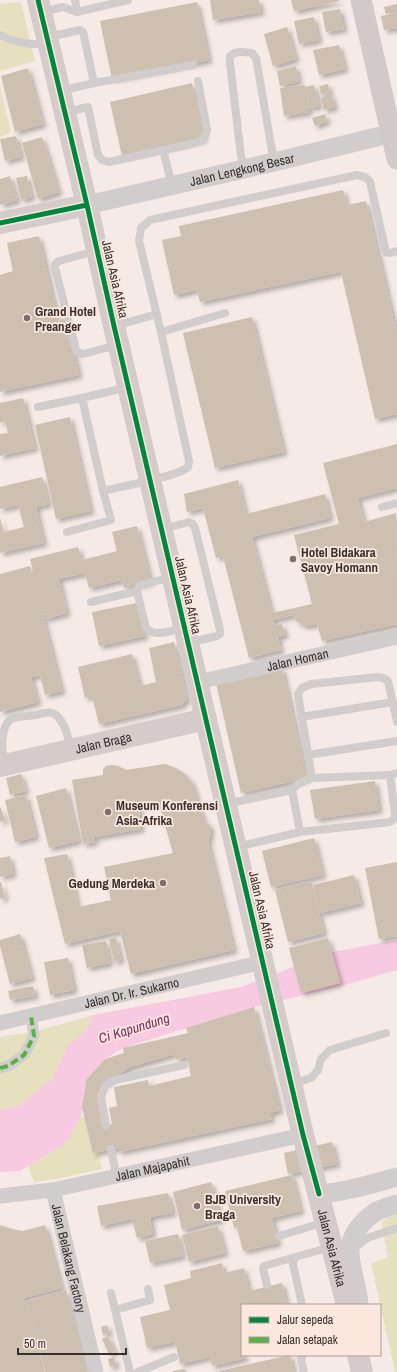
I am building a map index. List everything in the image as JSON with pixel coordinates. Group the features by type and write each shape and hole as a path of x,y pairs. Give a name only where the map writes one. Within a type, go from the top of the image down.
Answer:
{"main road":[{"path":"361,0 394,132 397,159"},
{"name":"Jalan Asia Afrika","path":"39,6 87,205 96,250 150,479 169,528 173,577 192,637 198,682 206,719 291,1084 326,1222 341,1250 346,1304"},
{"path":"0,223 87,205"},
{"name":"Jalan Braga","path":"3,765 206,719"},
{"path":"358,1356 362,1372"}],"street":[{"name":"Jalan Lengkong Besar","path":"87,205 274,162 394,132"},
{"name":"Jalan Homan","path":"198,682 397,637"},
{"name":"Jalan Dr. Ir. Sukarno","path":"0,1023 263,962"},
{"path":"0,1068 8,1066 24,1055 34,1036 31,1016"},
{"name":"Jalan Majapahit","path":"0,1196 53,1190 116,1175 279,1142 304,1135"},
{"path":"319,1194 333,1193 397,1177"},
{"name":"Jalan Belakang Factory","path":"53,1190 96,1372"},
{"path":"341,1250 353,1239 357,1229 378,1211 397,1204"},
{"name":"Jalan Asia Afrika","path":"341,1250 359,1304"}],"lane":[{"path":"75,0 77,12"},
{"path":"39,6 63,7 77,12 128,0"},
{"path":"0,35 7,39 32,45 80,30 83,32 94,83"},
{"path":"244,169 241,157 230,63 230,56 240,51 252,53 256,58 274,162"},
{"path":"59,92 94,83 193,65"},
{"path":"64,112 88,107 98,155 102,160 109,162 196,143 204,139 207,130 198,80"},
{"path":"163,150 172,185"},
{"path":"103,491 185,470 188,467 161,332 140,241 141,228 150,220 357,175 365,177 370,182 386,252 397,252"},
{"path":"96,250 59,261 55,264 76,350 83,354 157,314"},
{"path":"161,332 225,313"},
{"path":"38,407 128,387"},
{"path":"67,532 111,520 82,398"},
{"path":"382,507 397,503"},
{"path":"169,528 189,522 196,528 220,634 217,636 192,637 156,634 150,632 146,628 138,591 139,586 173,577"},
{"path":"91,602 138,591"},
{"path":"312,778 298,694 302,688 311,684 378,677 383,678 388,681 397,722"},
{"path":"302,716 393,702"},
{"path":"3,765 1,737 6,724 12,719 50,712 58,716 63,725 71,749"},
{"path":"308,755 397,741"},
{"path":"226,804 292,790 301,782 312,778 393,774 395,815 394,819 390,822 300,832 236,847"},
{"path":"292,790 300,832"},
{"path":"291,1084 311,1078 318,1070 321,1059 330,1050 386,1033"},
{"path":"106,1125 101,1097 105,1086 115,1080 184,1065"},
{"path":"111,1150 116,1175"},
{"path":"278,1236 326,1222"},
{"path":"267,1284 263,1269 264,1266 295,1257 341,1250 367,1238 397,1228"},
{"path":"295,1257 293,1264 302,1304"},
{"path":"115,1310 150,1300 148,1289"},
{"path":"111,1293 130,1372"},
{"path":"302,1356 301,1359 304,1372"},
{"path":"138,1372 174,1357"}],"shaded area":[{"path":"21,2 35,61 0,71 0,4"},
{"path":"0,86 11,133 0,137"},
{"path":"93,1015 89,1025 81,1035 69,1043 52,1079 18,1106 0,1110 0,1037 37,1031"},
{"path":"81,1117 89,1117 102,1169 34,1182 28,1166 66,1143"},
{"path":"397,1214 397,1372 395,1372 371,1263 388,1258 382,1226 383,1221 390,1216"}],"water":[{"name":"Ci Kapundung","path":"397,940 397,970 341,986 254,1007 123,1048 105,1059 86,1080 81,1117 66,1143 20,1171 0,1172 0,1110 18,1106 52,1079 69,1043 81,1035 89,1025 93,1015 241,987 332,952"}],"building":[{"path":"210,0 259,0 261,12 213,20"},
{"path":"291,0 339,0 339,1 294,11"},
{"path":"197,2 209,60 112,79 100,21"},
{"path":"397,4 397,12 386,14 384,7"},
{"path":"340,9 344,29 326,32 322,12"},
{"path":"397,13 397,28 384,30 381,16"},
{"path":"314,17 319,40 299,44 294,21"},
{"path":"287,27 296,59 273,66 264,34"},
{"path":"339,45 345,69 319,75 313,50"},
{"path":"296,66 299,81 280,86 277,71"},
{"path":"28,68 43,124 15,132 1,76"},
{"path":"192,83 204,139 122,156 110,102"},
{"path":"328,84 330,93 321,95 319,86"},
{"path":"305,85 305,87 314,85 319,106 310,108 306,91 309,112 284,116 280,88"},
{"path":"331,94 335,107 324,110 321,98"},
{"path":"325,114 327,121 315,126 312,118"},
{"path":"16,136 21,157 5,161 0,139"},
{"path":"42,137 59,192 38,199 22,143"},
{"path":"10,176 17,200 0,205 0,179"},
{"path":"27,176 32,197 21,200 16,178"},
{"path":"343,190 347,205 366,201 397,335 397,414 375,419 341,272 200,302 197,290 174,295 162,240 181,236 179,226"},
{"path":"39,236 58,321 66,318 79,375 0,392 0,275 13,271 7,243"},
{"path":"252,317 284,452 215,468 183,333"},
{"path":"23,398 35,448 0,456 0,434 8,433 5,421 0,423 0,403"},
{"path":"70,417 91,511 56,519 35,425"},
{"path":"397,444 397,488 358,498 364,522 396,513 397,624 322,641 317,624 305,626 296,621 293,615 273,620 275,625 282,624 285,635 278,637 281,650 249,658 223,556 216,558 203,508 187,512 184,494 238,480 246,514 325,494 330,518 252,537 272,613 312,604 294,535 339,524 323,463"},
{"path":"42,477 49,504 36,507 44,543 0,553 0,518 4,532 24,527 18,505 0,509 0,487"},
{"path":"137,526 151,582 124,588 122,580 89,588 85,573 59,579 67,613 45,619 30,559 78,547 82,560 117,551 112,532"},
{"path":"30,566 62,691 45,695 40,675 31,677 38,702 0,712 0,574"},
{"path":"137,603 145,636 99,646 92,612"},
{"path":"174,642 187,698 182,705 99,724 92,696 85,698 78,667 132,654 140,686 156,682 149,648"},
{"path":"282,668 307,778 241,793 216,683"},
{"path":"165,764 176,768 185,774 192,782 203,818 210,826 211,831 208,841 234,950 131,974 120,931 65,944 44,858 67,854 78,907 111,900 104,867 173,853 158,801 139,806 141,829 94,837 95,842 83,844 72,780 103,775 103,769 106,766 118,766 126,770"},
{"path":"21,774 26,791 10,795 6,778"},
{"path":"375,781 379,810 315,819 310,790"},
{"path":"66,788 79,841 49,848 36,796"},
{"path":"26,795 36,837 15,842 5,800"},
{"path":"0,806 5,820 0,822"},
{"path":"314,838 323,875 271,887 262,851"},
{"path":"10,856 13,874 0,877 0,858"},
{"path":"397,862 397,936 379,939 365,868"},
{"path":"354,875 361,903 320,913 313,885"},
{"path":"311,881 324,933 288,942 275,890"},
{"path":"0,882 5,898 0,899"},
{"path":"20,934 32,978 10,984 0,946 0,940"},
{"path":"116,938 121,960 114,962 109,939"},
{"path":"328,938 340,983 301,993 289,948"},
{"path":"106,941 110,963 87,968 82,945"},
{"path":"68,958 74,990 50,995 44,962"},
{"path":"33,986 35,996 10,1000 8,991"},
{"path":"254,1007 280,1110 270,1113 272,1119 119,1152 119,1148 93,1153 82,1107 86,1080 105,1059 124,1053 123,1048 188,1033 186,1028","holes":["175,1054 176,1060 187,1057 191,1076 149,1086 148,1080 114,1087 117,1106 109,1108 112,1124 102,1126 97,1101 101,1085 130,1067"]},
{"path":"332,1142 337,1164 288,1174 284,1153"},
{"path":"292,1175 301,1211 272,1218 278,1243 243,1251 237,1227 234,1228 225,1191"},
{"name":"BJB University Braga","path":"211,1182 221,1220 182,1230 173,1192"},
{"path":"168,1193 173,1213 150,1217 153,1234 137,1238 132,1219 101,1226 97,1206"},
{"path":"0,1225 23,1231 45,1225 62,1288 24,1298 42,1372 0,1372"},
{"path":"218,1226 225,1253 189,1262 182,1235"},
{"path":"178,1234 183,1256 150,1263 145,1241"},
{"path":"222,1263 224,1273 244,1268 249,1291 282,1283 287,1304 241,1304 241,1356 245,1356 246,1358 212,1366 210,1357 180,1364 175,1342 147,1348 140,1317 170,1310 164,1285 191,1278 190,1271"},
{"path":"66,1290 88,1372 45,1372 26,1301"},
{"path":"107,1325 109,1333 103,1335 101,1327"},
{"path":"108,1336 115,1352 109,1354 102,1339"},
{"path":"290,1356 294,1372 219,1372"},
{"path":"114,1357 116,1365 110,1367 108,1359"},
{"path":"185,1369 186,1372 173,1372 173,1371"}],"marked path":[{"path":"0,1068 8,1066 24,1055 34,1036 31,1016"}],"cycle path":[{"path":"38,0 303,1135 319,1194"},
{"path":"0,223 87,205"}],"place":[{"name":"Grand Hotel Preanger","path":"27,318"},
{"name":"Hotel Bidakara Savoy Homann","path":"293,559"},
{"name":"Museum Konferensi Asia-Afrika","path":"108,812"},
{"name":"Gedung Merdeka","path":"163,883"},
{"name":"BJB University Braga","path":"197,1206"}]}
